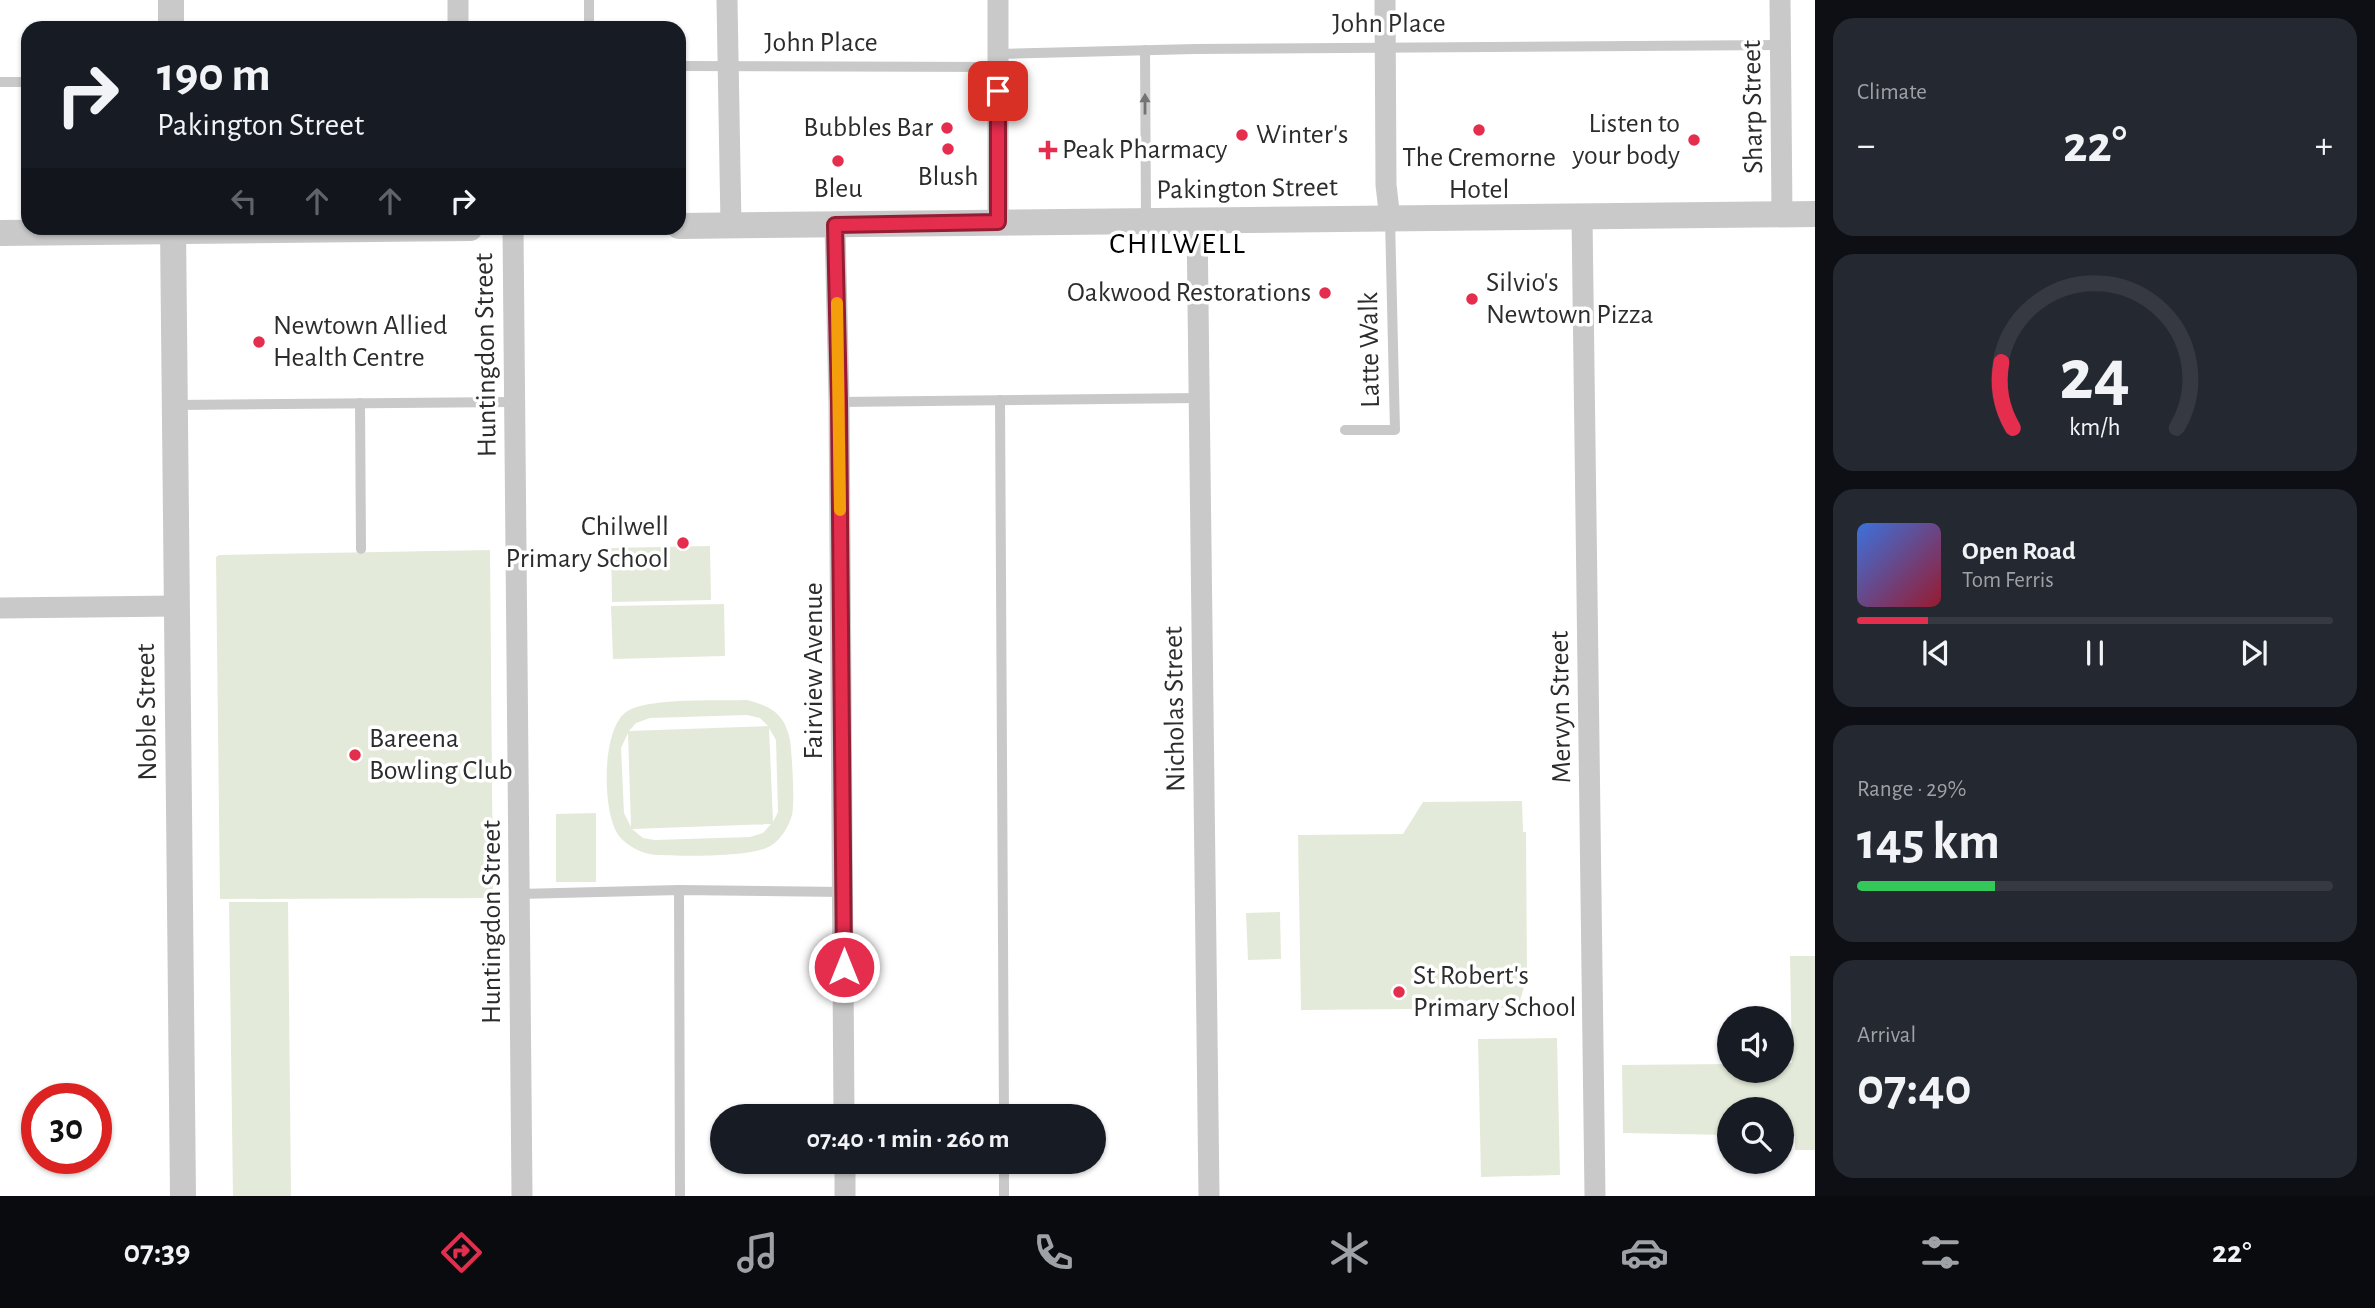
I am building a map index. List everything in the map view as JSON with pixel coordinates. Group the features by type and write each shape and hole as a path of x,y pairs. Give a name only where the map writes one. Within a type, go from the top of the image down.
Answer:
{"street":[{"path":"171,0 172,21"},
{"path":"458,0 458,21"},
{"path":"727,0 731,225"},
{"path":"998,0 998,222"},
{"path":"1385,0 1386,185 1390,219"},
{"name":"Sharp Street","path":"1780,0 1782,214"},
{"name":"Pakington Street","path":"686,226 1815,214"},
{"name":"Mervyn Street","path":"1582,217 1595,1196"},
{"name":"Nicholas Street","path":"1197,220 1209,1196"},
{"name":"Fairview Avenue","path":"835,225 845,1104"},
{"path":"0,233 21,233"},
{"name":"Noble Street","path":"174,235 183,1196"},
{"name":"Huntingdon Street","path":"513,235 522,1196"},
{"path":"0,608 177,606"},
{"path":"845,1174 845,1196"}],"lane":[{"path":"589,0 589,21"},
{"name":"John Place","path":"686,66 998,61 1145,50 1780,45"},
{"path":"1145,50 1146,221"},
{"path":"0,82 21,82"},
{"name":"Latte Walk","path":"1345,430 1395,430 1390,219"},
{"path":"839,402 1199,398"},
{"path":"1000,400 1004,1104"},
{"path":"176,405 515,402"},
{"path":"360,403 361,548"},
{"path":"519,894 679,890 844,892"},
{"path":"679,890 680,1196"},
{"path":"1004,1174 1004,1196"}],"green space":[{"path":"710,546 711,600 612,602 611,548"},
{"name":"Bareena Bowling Club","path":"490,550 493,898 220,899 216,557"},
{"path":"724,604 725,656 613,659 611,606"},
{"path":"747,700 771,709 779,716 790,740 793,809 782,835 772,845 749,852 682,856 656,855 641,851 619,836 609,810 608,753 618,722 626,712 636,707 666,702","holes":["747,715 760,718 768,726 629,731 636,723 650,718","769,728 776,740 778,812 773,822","628,733 631,827 624,813 621,748","771,824 763,833 750,837 655,840 643,838 632,829"]},
{"path":"1522,801 1523,832 1526,832 1527,976 1518,1008 1301,1010 1298,835 1403,834 1423,802"},
{"path":"596,813 596,882 556,882 556,814"},
{"path":"229,902 288,902 291,1196 233,1196"},
{"path":"1280,912 1281,959 1248,960 1246,913"},
{"path":"1790,956 1815,956 1815,1150 1795,1150 1794,1097 1717,1097 1717,1135 1623,1133 1622,1065 1717,1064 1717,1083 1794,1083 1794,1006 1791,1006"},
{"path":"1557,1038 1560,1175 1481,1177 1478,1039"}],"slow traffic":[{"path":"837,303 840,510"}],"place":[{"name":"Bubbles Bar","path":"947,128"},
{"name":"The Cremorne Hotel","path":"1479,130"},
{"name":"Winter's","path":"1242,135"},
{"name":"Listen to your body","path":"1694,140"},
{"name":"Blush","path":"948,149"},
{"name":"Peak Pharmacy","path":"1048,150"},
{"name":"Bleu","path":"838,161"},
{"name":"Oakwood Restorations","path":"1325,293"},
{"name":"Silvio's Newtown Pizza","path":"1472,299"},
{"name":"Newtown Allied Health Centre","path":"259,342"},
{"name":"Chilwell Primary School","path":"683,543"},
{"name":"Bareena Bowling Club","path":"355,755"},
{"name":"St Robert's Primary School","path":"1399,992"}],"district":[{"name":"CHILWELL","path":"1178,244"}],"route":[{"path":"844,967 835,225 998,222 998,91"}]}
